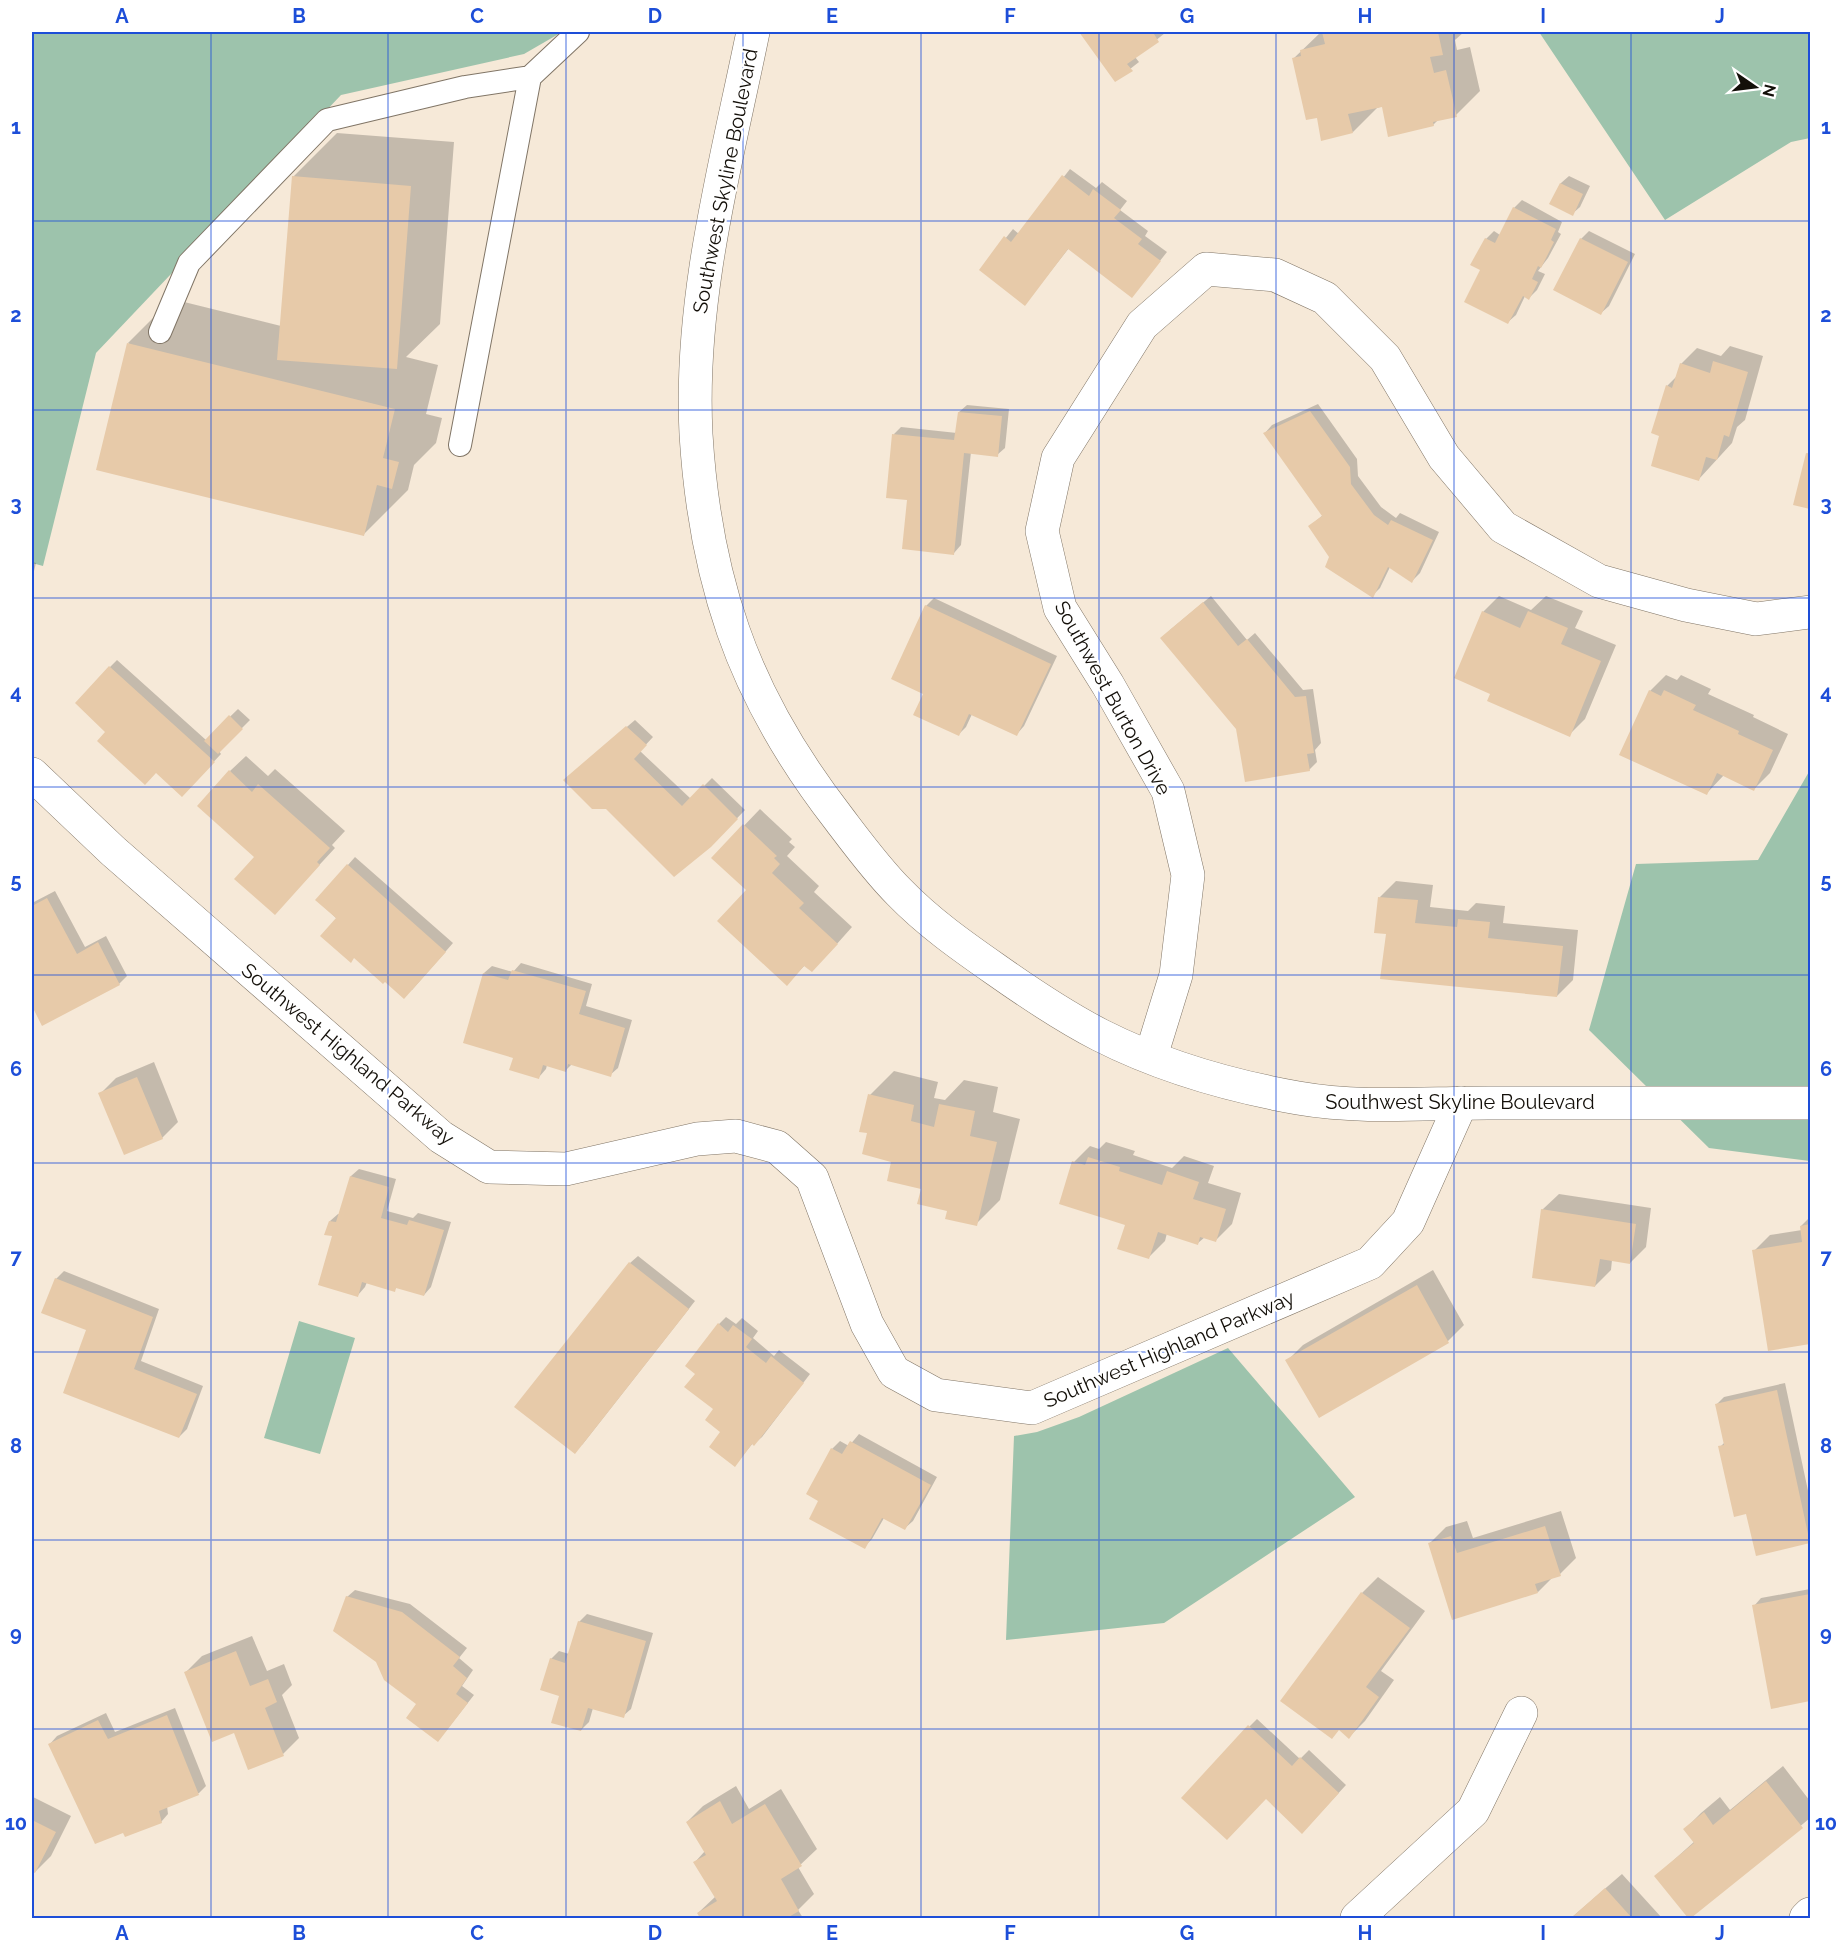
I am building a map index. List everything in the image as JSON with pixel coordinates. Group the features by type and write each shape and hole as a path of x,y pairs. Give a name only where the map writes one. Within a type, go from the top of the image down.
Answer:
{"street":[{"name":"Southwest Skyline Boulevard","path":"753,32 706,258 696,373 696,429 700,484 718,583 733,631 784,742 807,778 898,891 953,938 1025,990 1102,1036 1198,1073 1261,1090 1344,1104 1810,1102"},
{"name":"Southwest Burton Drive","path":"1151,1056 1176,975 1188,875 1168,791 1108,685 1060,608 1042,531 1058,458 1142,325 1206,269 1275,274 1325,298 1385,358 1444,457 1503,527 1589,576 1599,581 1675,602 1756,620 1810,612"},
{"name":"Southwest Highland Parkway","path":"32,774 113,851 441,1137 489,1167 566,1169 697,1139 736,1136 777,1147 812,1178 867,1324 894,1372 936,1395 1032,1408 1370,1263 1408,1222 1461,1103"},
{"path":"1357,1918 1473,1810 1521,1713"},
{"path":"1806,1918 1810,1914"}],"lane":[{"path":"160,332 189,263 327,120 465,87 530,77 578,32"},
{"path":"460,444 530,77"}],"green space":[{"path":"32,32 562,32 524,54 341,95 96,353 43,566 32,563"},
{"path":"1539,32 1810,32 1810,138 1791,142 1665,220"},
{"path":"1810,770 1810,1161 1709,1148 1589,1030 1636,864 1758,860"},
{"path":"299,1321 355,1338 320,1454 264,1438"},
{"path":"1228,1348 1355,1497 1164,1623 1006,1640 1014,1436 1037,1432 1079,1417"}],"building":[{"path":"1079,32 1157,32 1154,34 1159,42 1127,64 1133,71 1115,82"},
{"path":"1322,32 1438,32 1443,55 1430,57 1434,73 1446,70 1457,117 1433,122 1434,126 1388,137 1382,107 1348,114 1353,133 1321,141 1317,118 1306,120 1292,58 1301,56 1300,50 1325,44"},
{"path":"1062,175 1089,196 1093,189 1121,210 1114,218 1142,239 1138,244 1161,261 1132,298 1068,249 1025,306 979,270 1004,236 1011,242"},
{"path":"292,176 411,186 397,369 277,360"},
{"path":"1560,183 1583,194 1573,216 1549,204"},
{"path":"1513,207 1556,229 1551,240 1554,242 1541,268 1538,266 1532,279 1538,282 1529,300 1523,296 1508,324 1464,302 1480,270 1470,265 1485,238 1495,243"},
{"path":"1580,238 1628,262 1601,315 1553,290"},
{"path":"127,343 395,409 383,458 399,462 392,489 377,485 364,536 96,470"},
{"path":"1713,361 1748,372 1729,437 1724,435 1717,460 1706,457 1699,481 1651,466 1659,436 1651,433 1666,385 1672,388 1680,363 1710,373"},
{"path":"1310,411 1350,467 1351,484 1374,515 1388,525 1391,520 1433,540 1412,583 1388,567 1373,598 1325,567 1329,557 1308,526 1322,516 1263,433"},
{"path":"958,412 1002,416 998,457 964,453 954,555 902,549 907,500 886,498 892,434 954,440"},
{"path":"1806,453 1810,454 1810,509 1793,505"},
{"path":"1203,602 1238,646 1247,639 1295,697 1306,696 1314,753 1307,754 1310,771 1245,782 1236,729 1160,638"},
{"path":"925,605 1051,664 1017,736 969,714 959,736 913,715 923,694 891,679"},
{"path":"1482,611 1520,628 1528,611 1568,628 1561,644 1601,661 1570,737 1487,701 1490,694 1454,678"},
{"path":"109,666 215,762 182,797 156,773 145,785 97,741 105,732 75,703"},
{"path":"1649,690 1661,696 1664,690 1696,705 1693,710 1773,750 1754,791 1717,773 1707,795 1619,755"},
{"path":"229,715 243,729 218,754 204,741"},
{"path":"626,726 647,745 634,759 682,806 703,784 738,819 711,847 674,877 606,809 592,809 563,780"},
{"path":"229,770 252,792 258,784 330,848 317,862 320,865 275,915 234,879 254,857 197,806"},
{"path":"743,824 777,856 774,858 780,864 772,873 804,903 799,908 838,944 812,972 804,966 787,986 717,921 746,890 711,858"},
{"path":"347,864 446,952 404,999 354,958 351,963 320,936 336,918 315,900"},
{"path":"1378,897 1418,900 1415,923 1457,927 1458,919 1490,922 1488,938 1563,946 1557,997 1380,979 1386,934 1374,933"},
{"path":"47,898 77,954 98,942 120,985 42,1026 32,1006 32,906"},
{"path":"512,970 586,991 579,1014 625,1028 611,1077 568,1064 566,1072 543,1065 539,1079 509,1070 513,1058 463,1043 483,973 508,980"},
{"path":"137,1077 163,1139 124,1155 98,1093"},
{"path":"868,1094 914,1105 911,1121 934,1127 939,1104 975,1111 970,1136 997,1142 977,1226 945,1219 947,1211 917,1204 921,1189 887,1181 891,1162 862,1154 867,1133 859,1132"},
{"path":"1088,1157 1120,1167 1119,1171 1162,1185 1167,1171 1199,1182 1193,1199 1226,1209 1216,1242 1200,1237 1198,1245 1158,1232 1149,1259 1117,1249 1125,1225 1059,1204 1072,1161 1085,1165"},
{"path":"350,1176 389,1187 381,1218 407,1225 409,1220 444,1230 424,1296 396,1288 395,1292 362,1282 358,1297 318,1285 332,1236 324,1235 329,1221 336,1222"},
{"path":"1541,1209 1636,1224 1630,1264 1600,1259 1595,1287 1532,1278"},
{"path":"1810,1224 1810,1344 1768,1351 1752,1250 1802,1242 1800,1226"},
{"path":"629,1262 689,1309 575,1454 514,1407"},
{"path":"55,1278 153,1317 134,1369 197,1394 179,1438 63,1393 86,1330 41,1313"},
{"path":"1417,1285 1449,1343 1319,1418 1285,1360"},
{"path":"718,1323 728,1332 733,1325 752,1339 746,1347 766,1363 771,1356 804,1383 735,1467 709,1447 720,1432 705,1420 713,1409 684,1387 695,1374 685,1366"},
{"path":"1777,1390 1810,1543 1756,1556 1746,1514 1734,1517 1718,1446 1724,1445 1715,1404"},
{"path":"850,1441 931,1485 905,1530 882,1518 865,1549 809,1519 818,1501 806,1494 831,1448 842,1454"},
{"path":"1545,1526 1561,1576 1535,1584 1538,1593 1452,1620 1428,1543 1451,1536 1457,1553"},
{"path":"1361,1592 1410,1628 1366,1687 1379,1697 1349,1739 1339,1730 1332,1739 1280,1701"},
{"path":"1810,1594 1810,1701 1771,1709 1752,1605"},
{"path":"346,1596 402,1612 460,1657 453,1666 467,1678 456,1694 468,1703 438,1742 406,1718 416,1704 384,1680 376,1662 333,1631"},
{"path":"578,1621 646,1641 624,1718 588,1708 581,1731 551,1723 559,1696 540,1690 550,1658 565,1663"},
{"path":"236,1651 250,1686 268,1679 277,1702 265,1708 284,1756 248,1770 234,1733 212,1742 184,1672"},
{"path":"167,1715 199,1795 159,1811 162,1823 125,1837 123,1833 95,1844 48,1744 98,1720 108,1739"},
{"path":"1248,1725 1292,1766 1300,1757 1339,1793 1302,1834 1266,1799 1227,1840 1181,1798"},
{"path":"1766,1781 1803,1828 1691,1918 1688,1918 1654,1876 1694,1843 1683,1829 1704,1812 1713,1825"},
{"path":"720,1801 732,1824 765,1804 802,1866 781,1879 799,1911 787,1918 700,1918 697,1913 717,1901 693,1862 706,1855 686,1822"},
{"path":"32,1820 56,1832 35,1873 32,1872"},
{"path":"1605,1888 1632,1918 1571,1918"}]}
